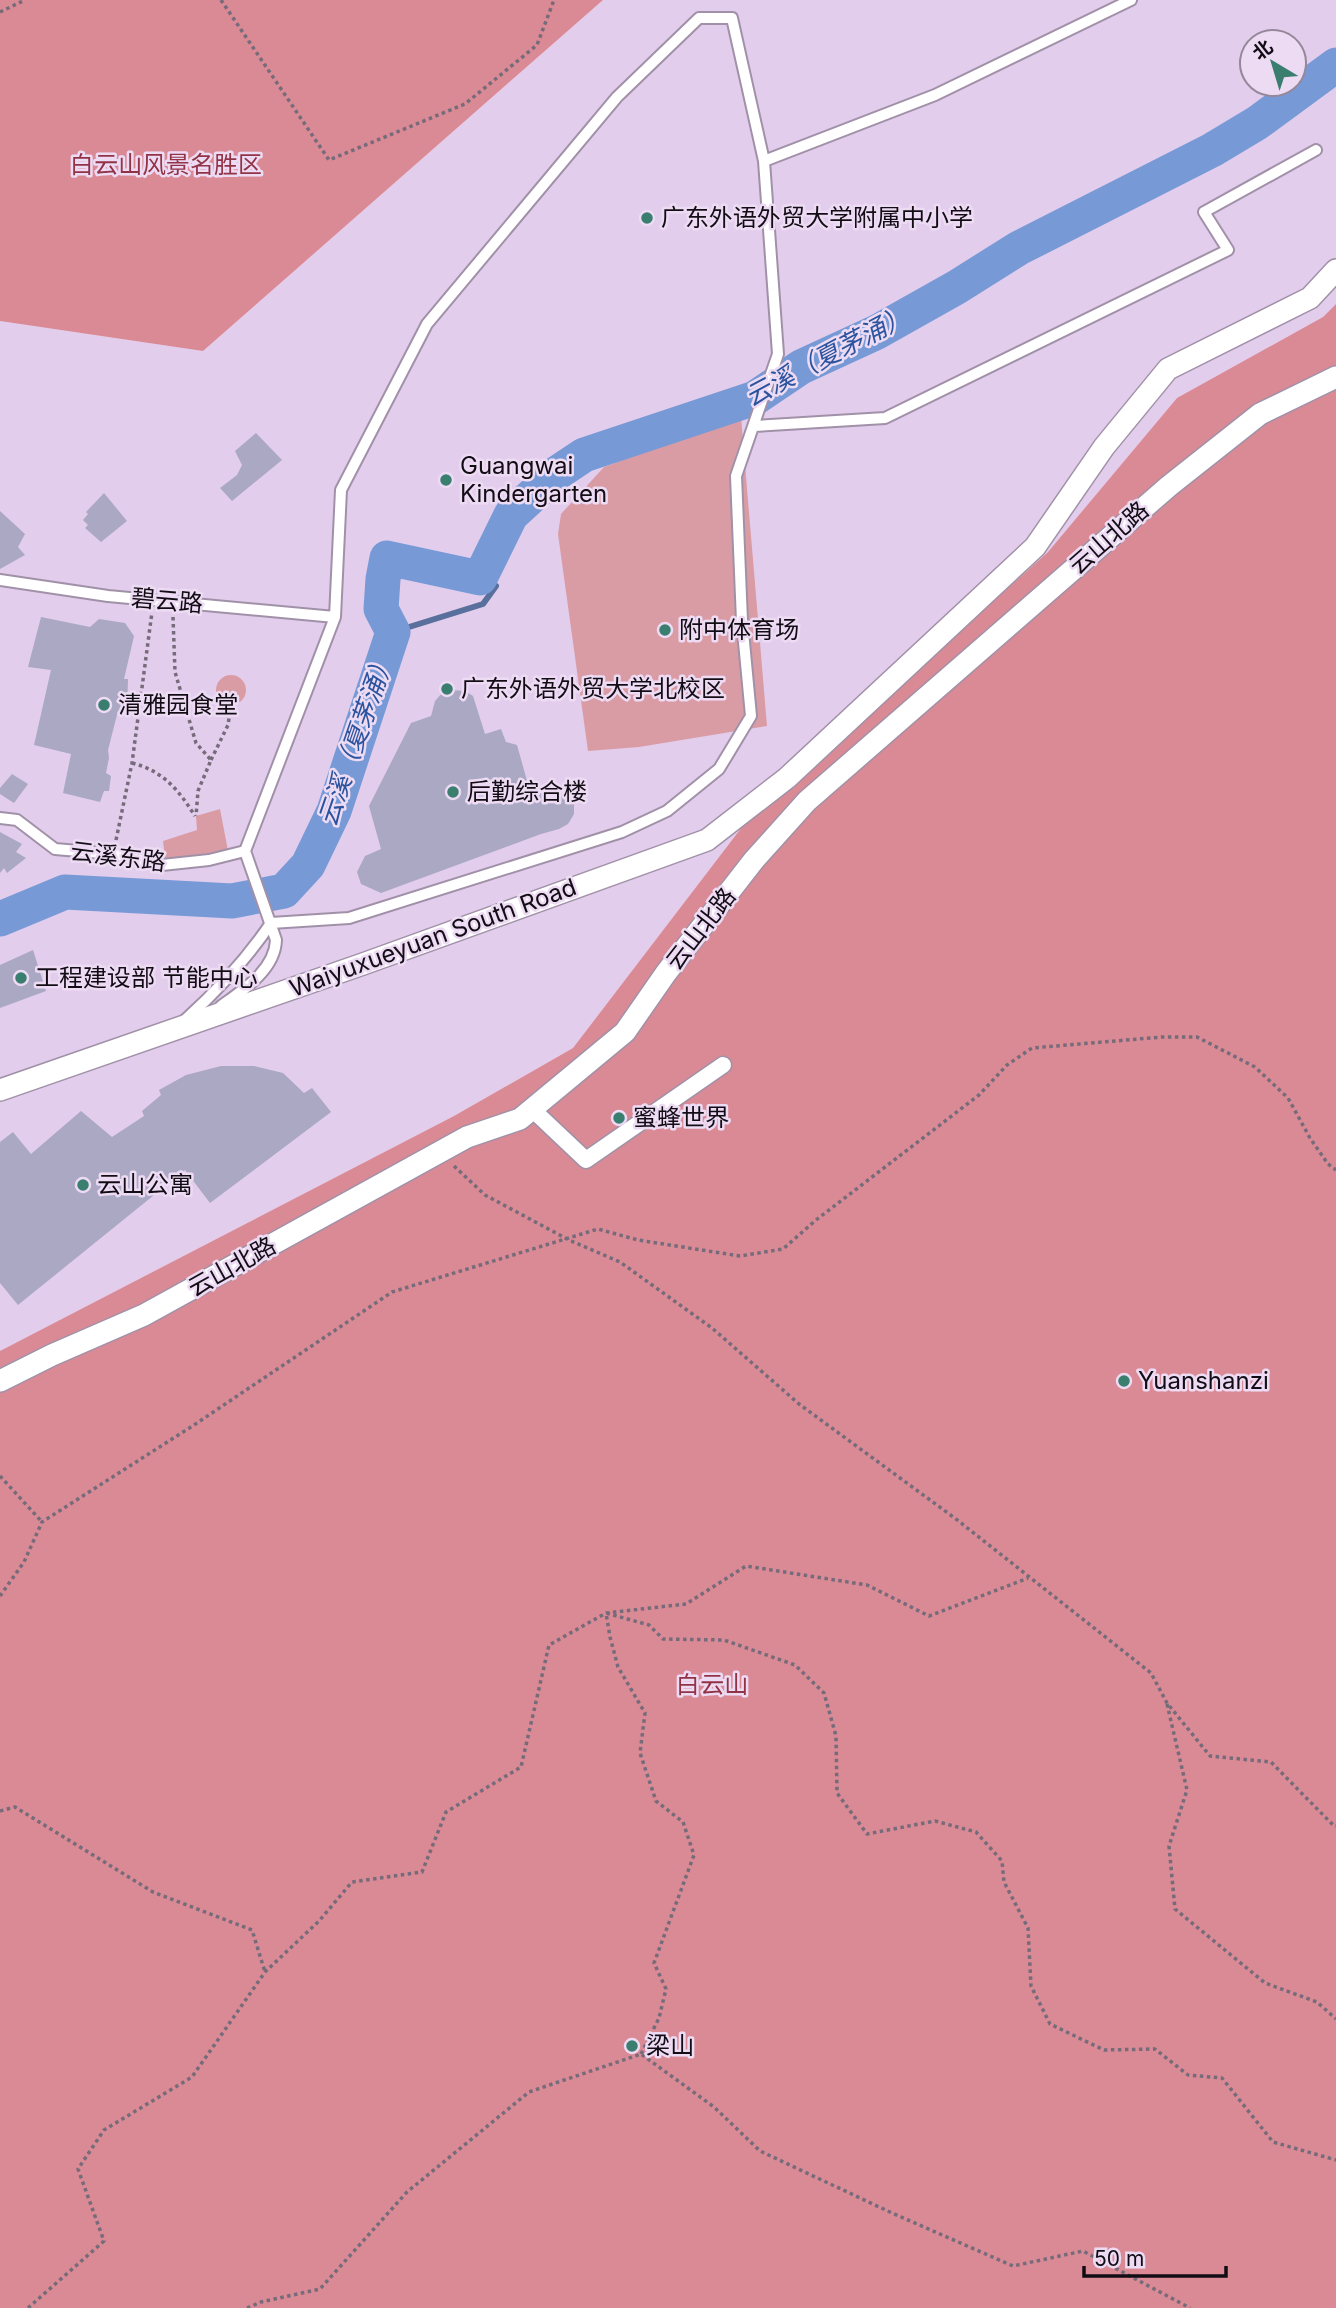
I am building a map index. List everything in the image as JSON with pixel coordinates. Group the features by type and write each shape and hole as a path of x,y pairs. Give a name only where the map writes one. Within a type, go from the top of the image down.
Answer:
{"street":[{"name":"Waiyuxueyuan South Road","path":"0,1090 363,964 707,840 787,778 1035,547 1104,447 1168,369 1310,298 1336,270"},
{"name":"云山北路","path":"0,1381 144,1315 467,1137 520,1119 625,1032 666,973 746,871 807,801 1170,486 1260,414 1336,377"},
{"path":"787,778 807,801"},
{"path":"533,1109 586,1160 723,1065"}],"lane":[{"path":"764,161 934,95 1131,0"},
{"path":"206,1018 265,970 275,953 276,940 245,850 335,617 341,489 427,324 617,97 699,18 732,18 764,161 778,354 736,476 742,621 751,716 719,769 667,811 622,832 349,918 271,923"},
{"path":"754,426 885,418 1228,250 1204,212 1316,150"},
{"name":"碧云路","path":"0,580 108,596 335,617"},
{"name":"云溪东路","path":"0,818 17,820 55,849 113,854 162,865 209,860 245,850"},
{"path":"174,1030 220,987 250,954 271,923"}],"path":[{"path":"0,12 25,0"},
{"path":"221,0 329,160 466,104 537,45 554,0"},
{"path":"113,854 132,763 153,600"},
{"path":"174,602 175,672 196,743 212,760"},
{"path":"132,763 161,774 196,816 198,791 228,725 231,705"},
{"path":"0,1595 24,1562 43,1522 392,1292 598,1229 638,1240 740,1255 783,1249 816,1220 979,1095 1007,1065 1032,1048 1162,1037 1197,1037 1255,1066 1288,1098 1328,1164 1336,1170"},
{"path":"440,1152 485,1195 569,1240 621,1262 712,1328 799,1404 956,1519 1151,1673 1167,1703 1210,1756 1271,1762 1336,1826"},
{"path":"0,1476 43,1522"},
{"path":"28,2308 104,2241 78,2169 104,2130 191,2077 265,1972 319,1921 352,1882 422,1872 446,1812 521,1767 549,1645 606,1613 686,1604 746,1566 867,1585 929,1616 1028,1578"},
{"path":"247,2308 261,2302 320,2289 407,2192 529,2092 641,2054 659,2018 666,1989 654,1963 694,1855 683,1822 656,1801 640,1753 645,1713 618,1667 606,1613"},
{"path":"606,1613 649,1625 663,1639 724,1640 796,1665 824,1693 836,1736 836,1793 867,1834 935,1821 976,1832 1002,1861 1004,1882 1028,1928 1031,1986 1050,2024 1104,2050 1155,2049 1188,2075 1222,2078 1273,2142 1336,2160"},
{"path":"1167,1703 1187,1790 1169,1846 1175,1909 1265,1983 1317,2002 1336,2019"},
{"path":"0,1811 15,1807 153,1892 252,1930 265,1972"},
{"path":"641,2054 714,2107 760,2151 892,2213 1013,2266 1083,2251 1190,2308"}],"shaded area":[{"name":"广东外语外贸大学北校区","path":"603,0 1336,0 1336,304 1323,317 1177,398 1048,552 742,827 573,1048 454,1116 0,1351 0,321 203,351"},
{"name":"附中体育场","path":"741,417 767,726 639,747 588,751 558,534 561,514 604,467"},
{"path":"231,675 241,680 246,690 241,700 231,705 221,700 216,690 221,680"},
{"path":"220,809 229,856 166,865 163,841 197,830 196,816"}],"green space":[{"name":"白云山风景名胜区","path":"0,0 603,0 203,351 0,321"},
{"name":"白云山","path":"1336,304 1336,2308 0,2308 0,1351 454,1116 573,1048 742,827 1048,552 1177,398 1323,317"}],"building":[{"path":"256,433 282,460 232,501 220,488 237,475 242,465 235,451"},
{"path":"104,493 127,521 101,542 85,528 88,525 83,520 88,514 86,512"},
{"path":"0,511 25,534 18,547 25,555 0,569"},
{"name":"清雅园食堂","path":"41,617 90,627 99,619 125,623 134,636 124,679 128,679 127,711 118,711 108,750 106,773 111,776 109,791 104,791 100,802 63,793 71,754 34,745 51,670 28,667"},
{"name":"后勤综合楼","path":"452,690 465,691 473,696 485,734 501,729 506,742 517,745 531,795 552,791 567,796 574,800 574,814 568,824 559,829 381,893 361,884 357,872 365,856 381,849 369,806 411,723 431,716 435,701 442,693"},
{"path":"12,774 28,784 14,803 0,794 0,788"},
{"path":"0,832 22,844 16,852 26,858 7,873 4,868 0,873"},
{"name":"工程建设部 节能中心","path":"33,950 46,991 0,1008 0,965"},
{"name":"云山公寓","path":"221,1066 254,1066 283,1073 304,1093 312,1088 331,1112 210,1203 185,1170 18,1305 0,1283 0,1142 13,1132 31,1154 81,1111 112,1137 144,1116 142,1111 161,1095 159,1090 186,1075"}],"waterway":[{"name":"云溪（夏茅涌）","path":"0,919 65,892 232,901 284,891 308,865 334,811 393,632 381,609 387,558 480,578 511,515 557,473 584,455 755,398 801,367 877,332 1019,248 1212,150 1257,123 1336,65"},
{"path":"393,632 483,604 496,586 480,578"}],"place":[{"name":"广东外语外贸大学附属中小学","path":"647,218"},
{"name":"Guangwai Kindergarten","path":"446,480"},
{"name":"附中体育场","path":"665,630"},
{"name":"广东外语外贸大学北校区","path":"447,689"},
{"name":"清雅园食堂","path":"104,705"},
{"name":"后勤综合楼","path":"453,792"},
{"name":"工程建设部 节能中心","path":"21,978"},
{"name":"蜜蜂世界","path":"619,1118"},
{"name":"云山公寓","path":"83,1185"},
{"name":"Yuanshanzi","path":"1124,1381"},
{"name":"梁山","path":"632,2046"}]}
